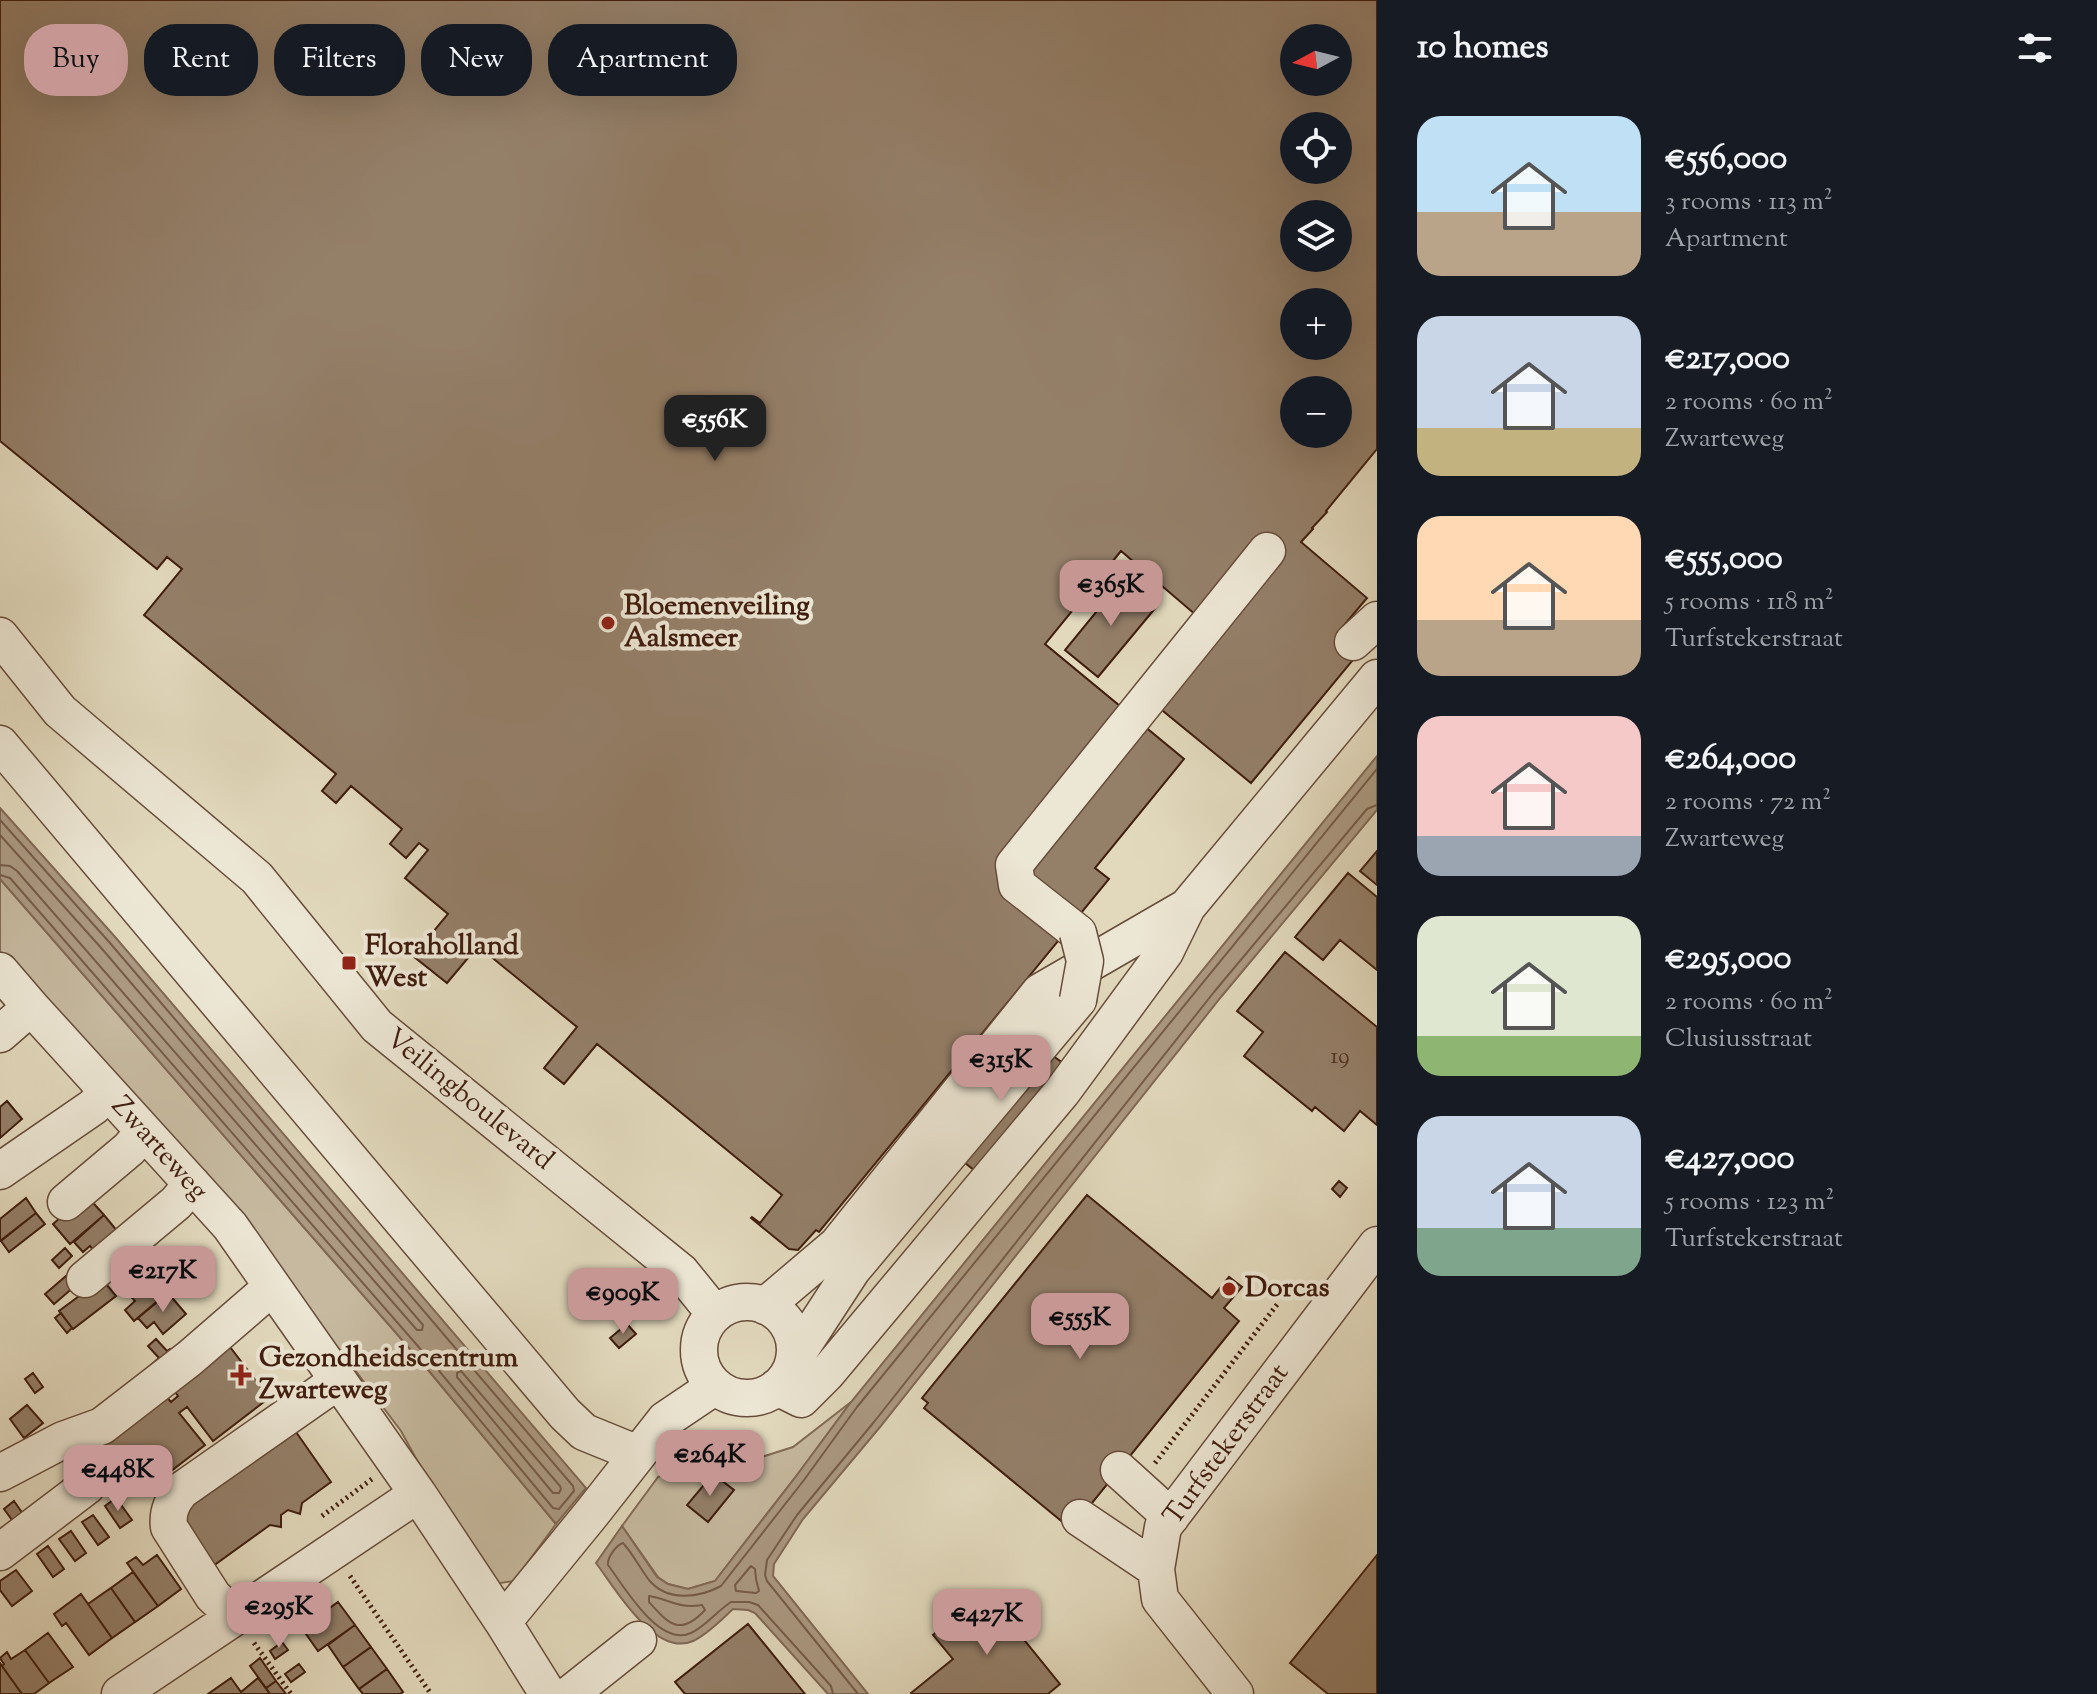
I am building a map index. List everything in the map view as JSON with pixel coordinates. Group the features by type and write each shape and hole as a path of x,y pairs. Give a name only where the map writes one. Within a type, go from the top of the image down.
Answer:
{"street":[{"path":"1267,551 1014,865 1017,885 1078,933 1085,961 1078,1000 852,1270 786,1373 769,1393 741,1399 714,1387 700,1363 701,1334 715,1314 731,1304 746,1302 774,1311 791,1331 786,1373 801,1399 827,1373 1062,1092 1165,952 1187,907 1377,678"},
{"name":"Veilingboulevard","path":"0,636 60,711 257,878 377,1026 681,1272 715,1314"},
{"path":"0,744 565,1414 584,1432 638,1454"},
{"path":"774,1311 837,1245 1040,992 1187,907"},
{"name":"Zwarteweg","path":"0,971 16,1020 108,1092 230,1226 418,1494 548,1694"},
{"path":"0,1171 93,1107 108,1092"},
{"path":"66,1202 129,1149 144,1132"},
{"path":"85,1279 176,1203 192,1184"},
{"name":"Turfstekerstraat","path":"1235,1694 1160,1599 1156,1569 1163,1527 1377,1245"},
{"path":"774,1311 813,1299 852,1270"},
{"path":"0,1472 63,1440 102,1426 190,1358 272,1287"},
{"path":"503,1622 665,1420 714,1387"},
{"path":"235,1617 213,1596 169,1527 171,1506 182,1490 325,1390"},
{"path":"1119,1470 1178,1507"},
{"path":"0,1552 87,1486"},
{"path":"120,1694 418,1494"},
{"path":"1080,1518 1156,1569"},
{"path":"570,1694 638,1640"}],"path":[{"path":"1178,1507 1151,1468 1279,1302"},
{"path":"347,1572 431,1694"},
{"path":"235,1617 291,1694"}],"shaded area":[{"path":"0,879 424,1365 556,1524 514,1581 494,1584 441,1504 401,1431 342,1353 0,952"},
{"path":"851,1402 715,1581 688,1589 668,1584 658,1577 622,1526 658,1477 695,1460 716,1464 743,1463 793,1447"}],"water":[{"path":"1377,756 1377,810 1221,997 880,1427 803,1519 774,1564 773,1576 868,1694 828,1694 755,1613 748,1610 733,1609 709,1631 693,1641 679,1644 664,1640 651,1630 637,1618 596,1563 622,1526 657,1577 668,1584 688,1589 715,1581 851,1402"},
{"path":"0,808 116,938 586,1488 556,1524 424,1365 0,879"}],"building":[{"name":"Bloemenveiling Aalsmeer","path":"0,0 1377,0 1377,449 1301,542 1367,598 1339,631 1362,649 1251,783 1135,688 1196,615 1121,551 1045,644 1184,759 1095,868 1109,879 819,1232 816,1230 798,1250 789,1249 751,1218 760,1223 782,1195 597,1044 564,1084 544,1068 577,1027 478,946 447,983 413,956 448,914 405,878 428,850 419,843 406,858 390,844 402,829 351,786 336,803 322,791 336,774 144,615 182,569 167,557 157,569 0,441"},
{"path":"1124,578 1157,606 1098,677 1065,650"},
{"path":"1377,851 1377,885 1360,871"},
{"path":"1348,873 1377,897 1377,970 1340,940 1323,960 1295,937"},
{"path":"1285,952 1377,1027 1377,1125 1360,1111 1344,1131 1315,1107 1312,1111 1244,1056 1263,1032 1237,1011"},
{"path":"1021,1033 1067,1066 979,1174 935,1139"},
{"path":"7,1101 22,1119 0,1138 0,1107"},
{"path":"1339,1181 1347,1188 1340,1197 1332,1189"},
{"path":"86,1195 104,1215 70,1244 53,1224"},
{"path":"1087,1195 1212,1298 1229,1277 1242,1287 1224,1308 1239,1321 1071,1529 924,1408 928,1403 922,1398"},
{"path":"26,1198 36,1213 0,1241 0,1219"},
{"path":"36,1213 45,1224 9,1252 1,1241"},
{"path":"104,1215 122,1237 99,1257 90,1246 83,1252 74,1242"},
{"path":"65,1248 72,1256 59,1268 52,1260"},
{"path":"150,1271 168,1292 134,1321 125,1310 135,1301 126,1291"},
{"path":"66,1276 75,1286 54,1304 45,1294"},
{"path":"102,1279 116,1296 73,1329 59,1311"},
{"path":"168,1293 186,1314 163,1334 154,1322 147,1328 138,1318"},
{"path":"61,1313 72,1328 67,1333 55,1318"},
{"path":"627,1324 636,1334 619,1348 610,1338"},
{"path":"156,1339 177,1357 159,1372 152,1364 159,1358 148,1346"},
{"path":"227,1343 269,1398 213,1441 187,1407 179,1413 205,1445 141,1494 112,1456 106,1461 96,1447 163,1393 171,1402 178,1396 171,1387"},
{"path":"33,1373 43,1387 35,1393 25,1379"},
{"path":"27,1405 43,1423 24,1438 10,1419"},
{"path":"296,1432 331,1482 302,1503 300,1514 288,1510 281,1515 281,1527 270,1525 213,1566 177,1516"},
{"path":"713,1474 734,1490 708,1522 687,1505"},
{"path":"116,1498 132,1520 120,1528 105,1506"},
{"path":"14,1501 30,1524 20,1531 4,1509"},
{"path":"93,1515 109,1537 98,1545 82,1522"},
{"path":"71,1531 86,1553 75,1561 59,1539"},
{"path":"48,1546 64,1569 53,1577 37,1554"},
{"path":"157,1555 181,1589 158,1606 127,1563 136,1557 143,1565"},
{"path":"1377,1555 1377,1694 1328,1694 1290,1663"},
{"path":"16,1570 32,1591 12,1606 0,1590 0,1581"},
{"path":"133,1572 158,1606 135,1622 111,1588"},
{"path":"111,1588 135,1622 112,1638 88,1604"},
{"path":"986,1593 1060,1684 1048,1694 912,1694 953,1659 933,1635"},
{"path":"81,1594 112,1638 89,1655 66,1623 62,1626 54,1614"},
{"path":"338,1602 355,1625 318,1651 299,1624 300,1616 318,1604 324,1612"},
{"path":"748,1624 805,1694 685,1694 675,1682"},
{"path":"355,1625 371,1647 343,1667 328,1645"},
{"path":"48,1633 73,1667 49,1683 25,1650"},
{"path":"282,1642 288,1650 275,1659 270,1651"},
{"path":"371,1647 387,1669 359,1689 343,1667"},
{"path":"25,1650 49,1683 34,1694 22,1694 2,1666 4,1664 0,1658 7,1652 11,1659"},
{"path":"260,1658 276,1681 266,1688 250,1666"},
{"path":"0,1663 2,1666 22,1694 0,1694"},
{"path":"299,1664 305,1672 291,1682 285,1674"},
{"path":"387,1669 403,1692 363,1694 359,1689"},
{"path":"231,1678 241,1692 258,1678 270,1694 208,1694"},
{"path":"276,1681 286,1694 270,1694 266,1688"}],"place":[{"name":"Bloemenveiling Aalsmeer","path":"608,623"},
{"name":"Floraholland West","path":"349,963"},
{"name":"Dorcas","path":"1229,1289"},
{"name":"Gezondheidscentrum Zwarteweg","path":"241,1375"}]}
